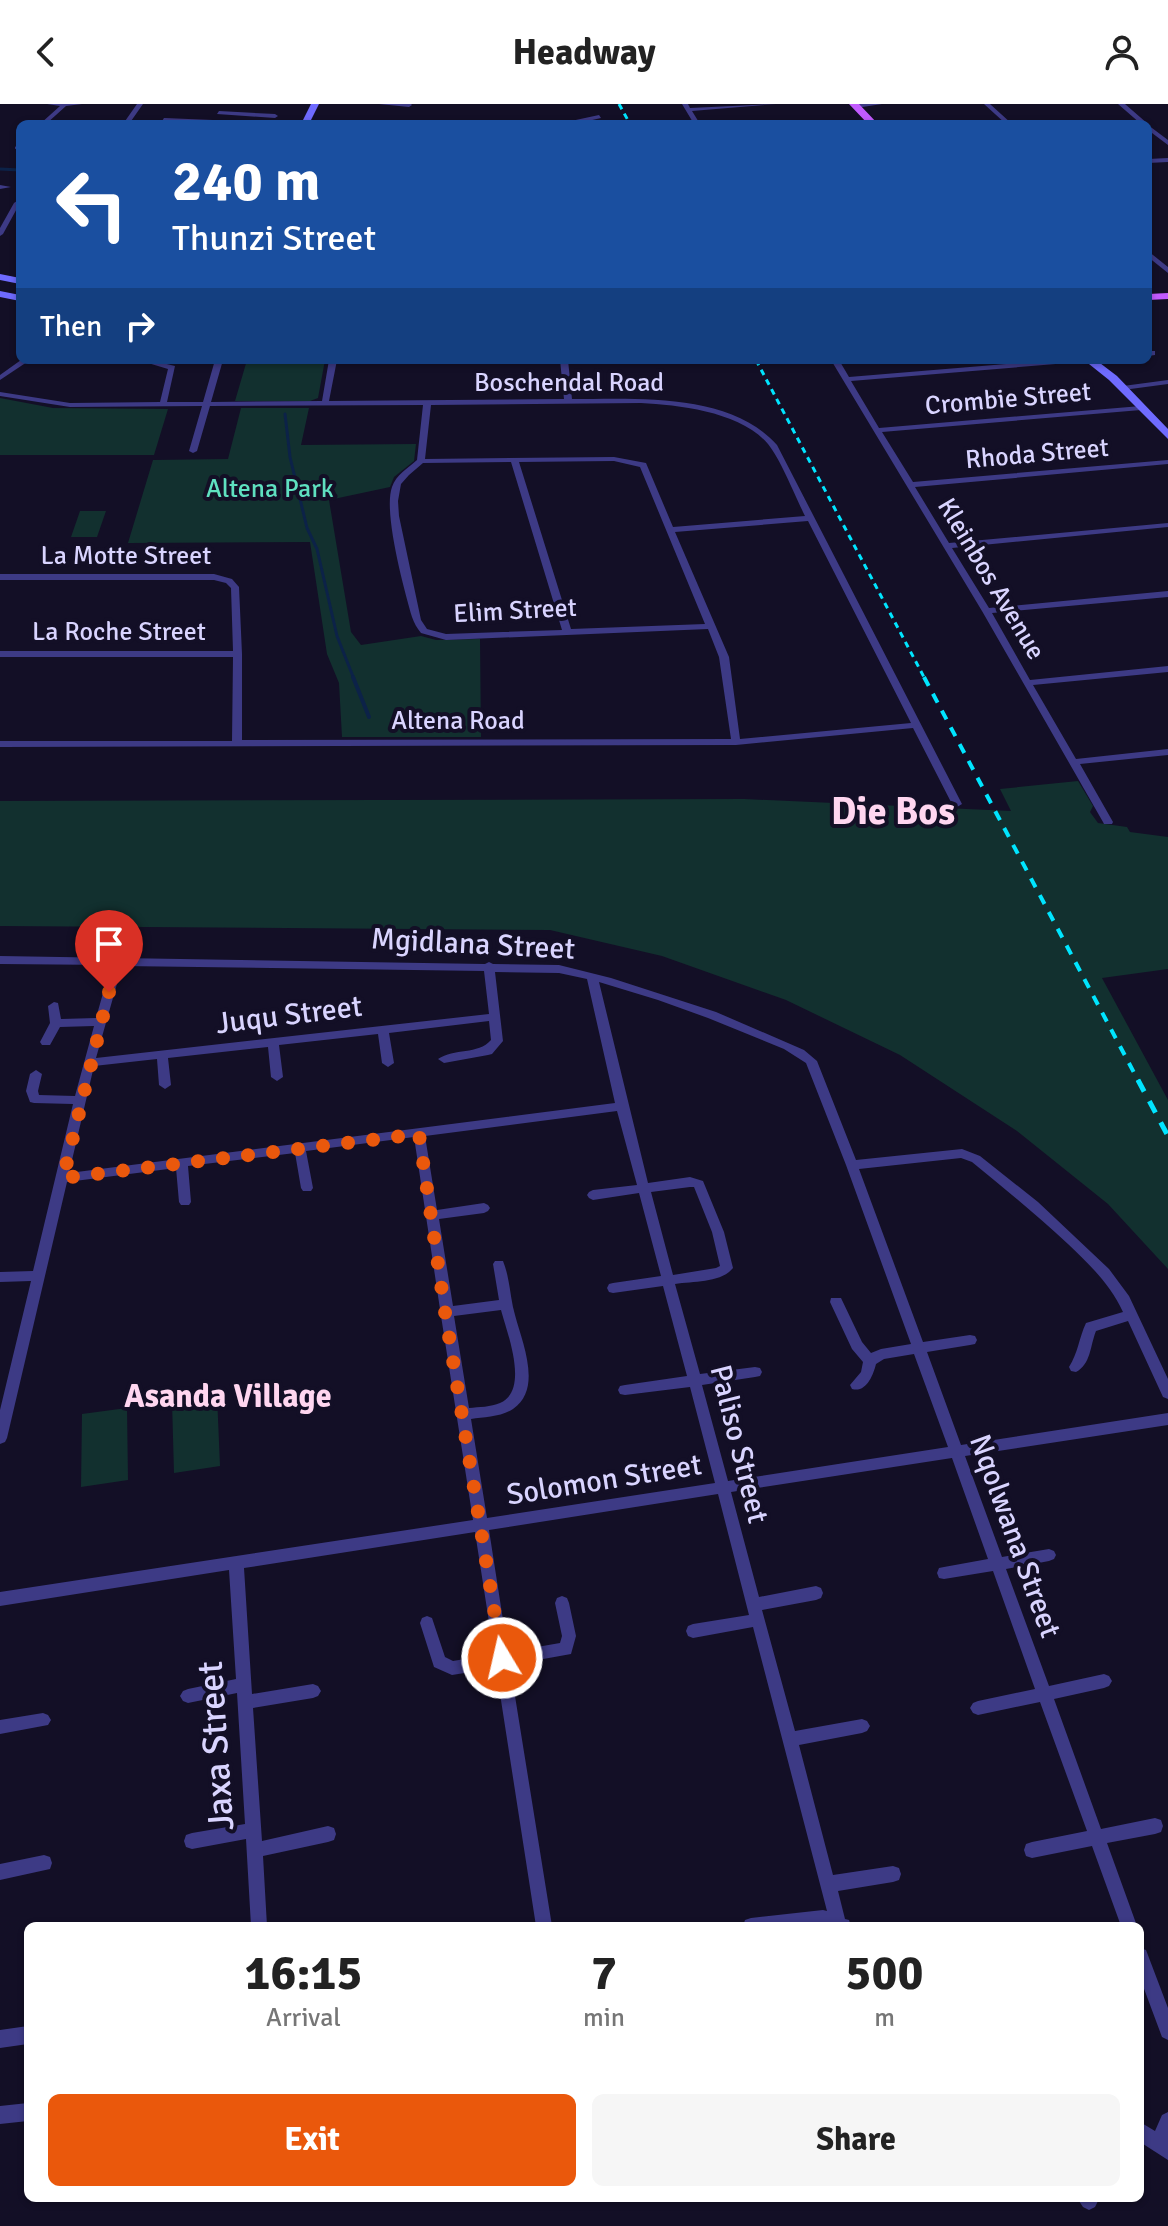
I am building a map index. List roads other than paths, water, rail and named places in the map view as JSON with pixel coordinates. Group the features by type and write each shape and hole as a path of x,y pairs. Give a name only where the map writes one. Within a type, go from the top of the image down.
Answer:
{"main road":[{"path":"855,105 869,120"},
{"path":"1094,364 1113,378 1168,436"},
{"path":"1106,364 1113,378"}],"street":[{"path":"50,104 79,104"},
{"path":"214,120 225,104"},
{"path":"382,104 409,105"},
{"path":"686,107 773,104"},
{"path":"855,105 879,104"},
{"path":"987,104 1005,120"},
{"path":"1121,104 1140,120"},
{"path":"47,120 64,105"},
{"path":"219,113 275,116"},
{"path":"586,120 599,117"},
{"path":"1152,130 1168,143"},
{"path":"0,234 15,203"},
{"path":"1152,257 1168,271"},
{"path":"0,378 20,364"},
{"path":"157,364 172,368 163,405"},
{"path":"193,451 218,364"},
{"path":"325,404 332,364"},
{"path":"564,364 568,401"},
{"name":"Kleinbos Avenue","path":"837,364 1108,822"},
{"path":"846,379 1031,364"},
{"path":"1123,388 1168,382"},
{"name":"Boschendal Road","path":"0,394 61,405 678,403 754,429 773,445 957,804"},
{"path":"427,403 421,461 614,459 643,465 727,670 736,742"},
{"name":"Crombie Street","path":"878,430 1141,408"},
{"name":"Elim Street","path":"421,461 402,477 395,488 395,514 417,620 424,631 446,637 710,626"},
{"path":"515,461 567,631"},
{"name":"Rhoda Street","path":"910,485 1168,462"},
{"path":"671,530 809,518"},
{"path":"946,546 1168,525"},
{"name":"La Motte Street","path":"0,577 225,579 235,587 237,744"},
{"path":"986,611 1168,594"},
{"name":"La Roche Street","path":"0,654 238,654"},
{"path":"1027,683 1168,669"},
{"name":"Altena Road","path":"0,744 736,742 915,725"},
{"path":"1075,762 1168,752"},
{"name":"Mgidlana Street","path":"0,960 489,966 559,969 622,983 723,1018 806,1056 815,1069 852,1165"},
{"path":"0,1438 89,1063 118,961"},
{"path":"444,1059 488,1051 497,1041 489,966"},
{"name":"Paliso Street","path":"592,977 622,1106 839,1922"},
{"path":"46,1042 56,1023 54,1006"},
{"name":"Juqu Street","path":"89,1063 495,1017"},
{"path":"56,1023 101,1022"},
{"path":"383,1030 388,1063"},
{"path":"273,1044 277,1077"},
{"path":"162,1056 165,1085"},
{"path":"36,1074 32,1091 34,1099 81,1100"},
{"path":"63,1178 622,1106"},
{"path":"419,1134 543,1922"},
{"path":"300,1149 307,1188"},
{"path":"852,1165 952,1153 976,1159 1034,1205 1099,1266 1131,1315 1168,1393"},
{"path":"182,1163 185,1202"},
{"name":"Nqolwana Street","path":"852,1165 1128,1922"},
{"path":"593,1195 690,1182 699,1184 718,1232 726,1270 613,1288"},
{"path":"432,1215 484,1208"},
{"path":"463,1415 505,1407 521,1391 521,1371 499,1264"},
{"path":"0,1277 39,1276"},
{"path":"836,1302 857,1345 870,1361 869,1370 857,1385"},
{"path":"445,1312 506,1304"},
{"path":"1076,1367 1083,1357 1086,1335 1091,1327 1131,1315"},
{"path":"870,1361 881,1354 970,1340"},
{"path":"625,1390 755,1372"},
{"name":"Solomon Street","path":"0,1599 1168,1419"},
{"path":"944,1573 1049,1555"},
{"name":"Jaxa Street","path":"236,1562 259,1922"},
{"path":"693,1631 816,1593"},
{"path":"427,1623 442,1666 452,1668 566,1649 569,1636 562,1603"},
{"path":"978,1708 1104,1681"},
{"path":"188,1696 244,1684"},
{"path":"245,1702 313,1691"},
{"path":"0,1727 43,1720"},
{"path":"789,1739 862,1726"},
{"path":"1032,1850 1155,1826"},
{"path":"192,1841 253,1830"},
{"path":"255,1850 328,1834"},
{"path":"0,1872 44,1863"},
{"path":"829,1884 893,1874"},
{"path":"787,1922 823,1918 834,1922"},
{"path":"1144,1963 1162,1997 1168,2031"},
{"path":"0,2039 24,2036"},
{"path":"0,2115 24,2112"},
{"path":"1144,2134 1163,2147 1168,2121"}],"waterway":[{"path":"0,169 16,170"},
{"path":"285,414 290,457 307,528 317,549 337,636 354,679"},
{"path":"353,677 369,717"}],"railway":[{"path":"619,104 628,120"},
{"path":"758,364 925,679"},
{"path":"924,677 1139,1082"},
{"path":"1138,1080 1168,1136"}],"district":[{"name":"Die Bos","path":"893,811"},
{"name":"Asanda Village","path":"228,1396"}],"park label":[{"name":"Altena Park","path":"270,489"}]}
